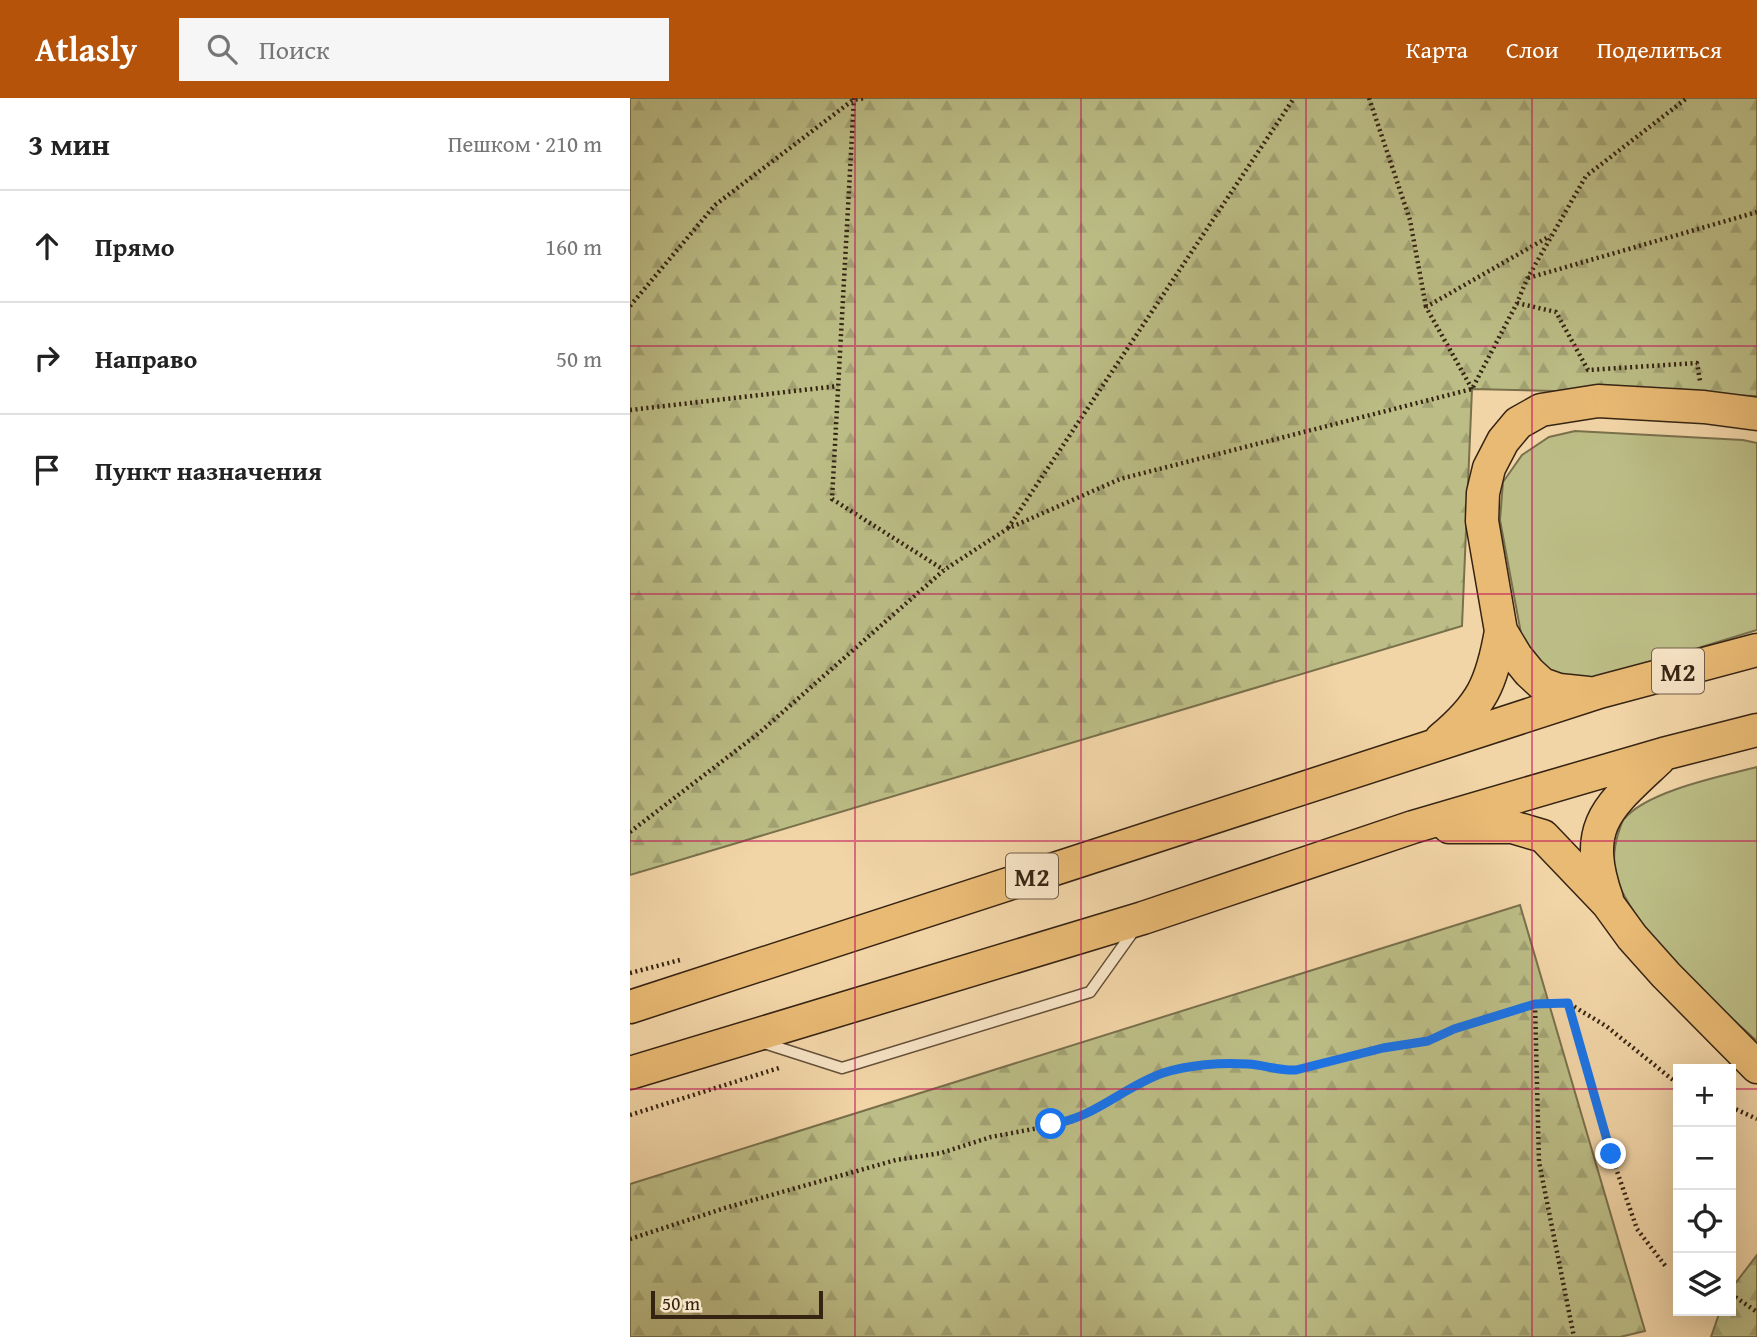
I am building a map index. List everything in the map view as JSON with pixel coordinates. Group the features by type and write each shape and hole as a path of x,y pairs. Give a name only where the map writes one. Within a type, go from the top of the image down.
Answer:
{"highway":[{"path":"1600,692 1578,693 1542,684 1516,656 1502,631 1482,522 1483,492 1489,468 1503,441 1518,423 1541,410 1598,401 1704,407 1757,414"},
{"path":"1434,745 1458,725 1478,703 1494,668 1502,631"},
{"name":"М2","path":"630,1007 1600,692 1757,650"},
{"path":"630,1073 1143,918 1412,827 1757,730"},
{"path":"1608,904 1597,871 1596,844 1601,825 1609,808 1664,754"},
{"path":"1412,827 1512,827 1543,836 1608,904 1632,937 1666,975 1757,1067"}],"lane":[{"path":"746,1037 842,1068 1090,992 1143,918"}],"path":[{"path":"630,306 715,205 853,99 865,98"},
{"path":"1007,529 1294,98"},
{"path":"1369,98 1410,220 1426,307 1472,389"},
{"path":"630,832 760,733 944,570 1007,529 1120,480 1472,389 1527,279 1586,176 1687,98"},
{"path":"853,99 832,499 944,570"},
{"path":"1527,279 1757,212"},
{"path":"1426,307 1552,236"},
{"path":"1517,303 1556,312 1588,370 1697,363 1704,407"},
{"path":"630,410 838,386"},
{"path":"1568,1003 1611,1154 1637,1229 1667,1268"},
{"path":"630,1239 725,1208 897,1160 941,1153 991,1137 1070,1122 1162,1073 1199,1066 1249,1064 1282,1071 1296,1070 1383,1048 1428,1041 1454,1029 1535,1004 1568,1003 1606,1026 1673,1080"},
{"path":"1535,1004 1539,1162 1574,1337"},
{"path":"630,1115 810,1058"},
{"path":"1736,1109 1757,1119"},
{"path":"1736,1297 1757,1312"}],"green space":[{"path":"630,98 1757,98 1757,396 1472,389 1462,626 630,875"},
{"path":"1575,431 1757,443 1757,630 1587,682 1550,672 1534,661 1522,639 1500,520 1503,482 1522,455 1549,437"},
{"path":"1757,767 1757,1041 1680,968 1644,926 1619,885 1614,860 1616,840 1622,822 1635,809 1686,786"},
{"path":"1520,905 1645,1331 1620,1337 630,1337 630,1184"},
{"path":"1757,1255 1757,1337 1711,1337 1718,1316 1736,1316 1736,1282"}],"route":[{"path":"1051,1124 1070,1122 1162,1073 1199,1066 1249,1064 1282,1071 1296,1070 1383,1048 1428,1041 1454,1029 1535,1004 1568,1003 1611,1154"}]}
